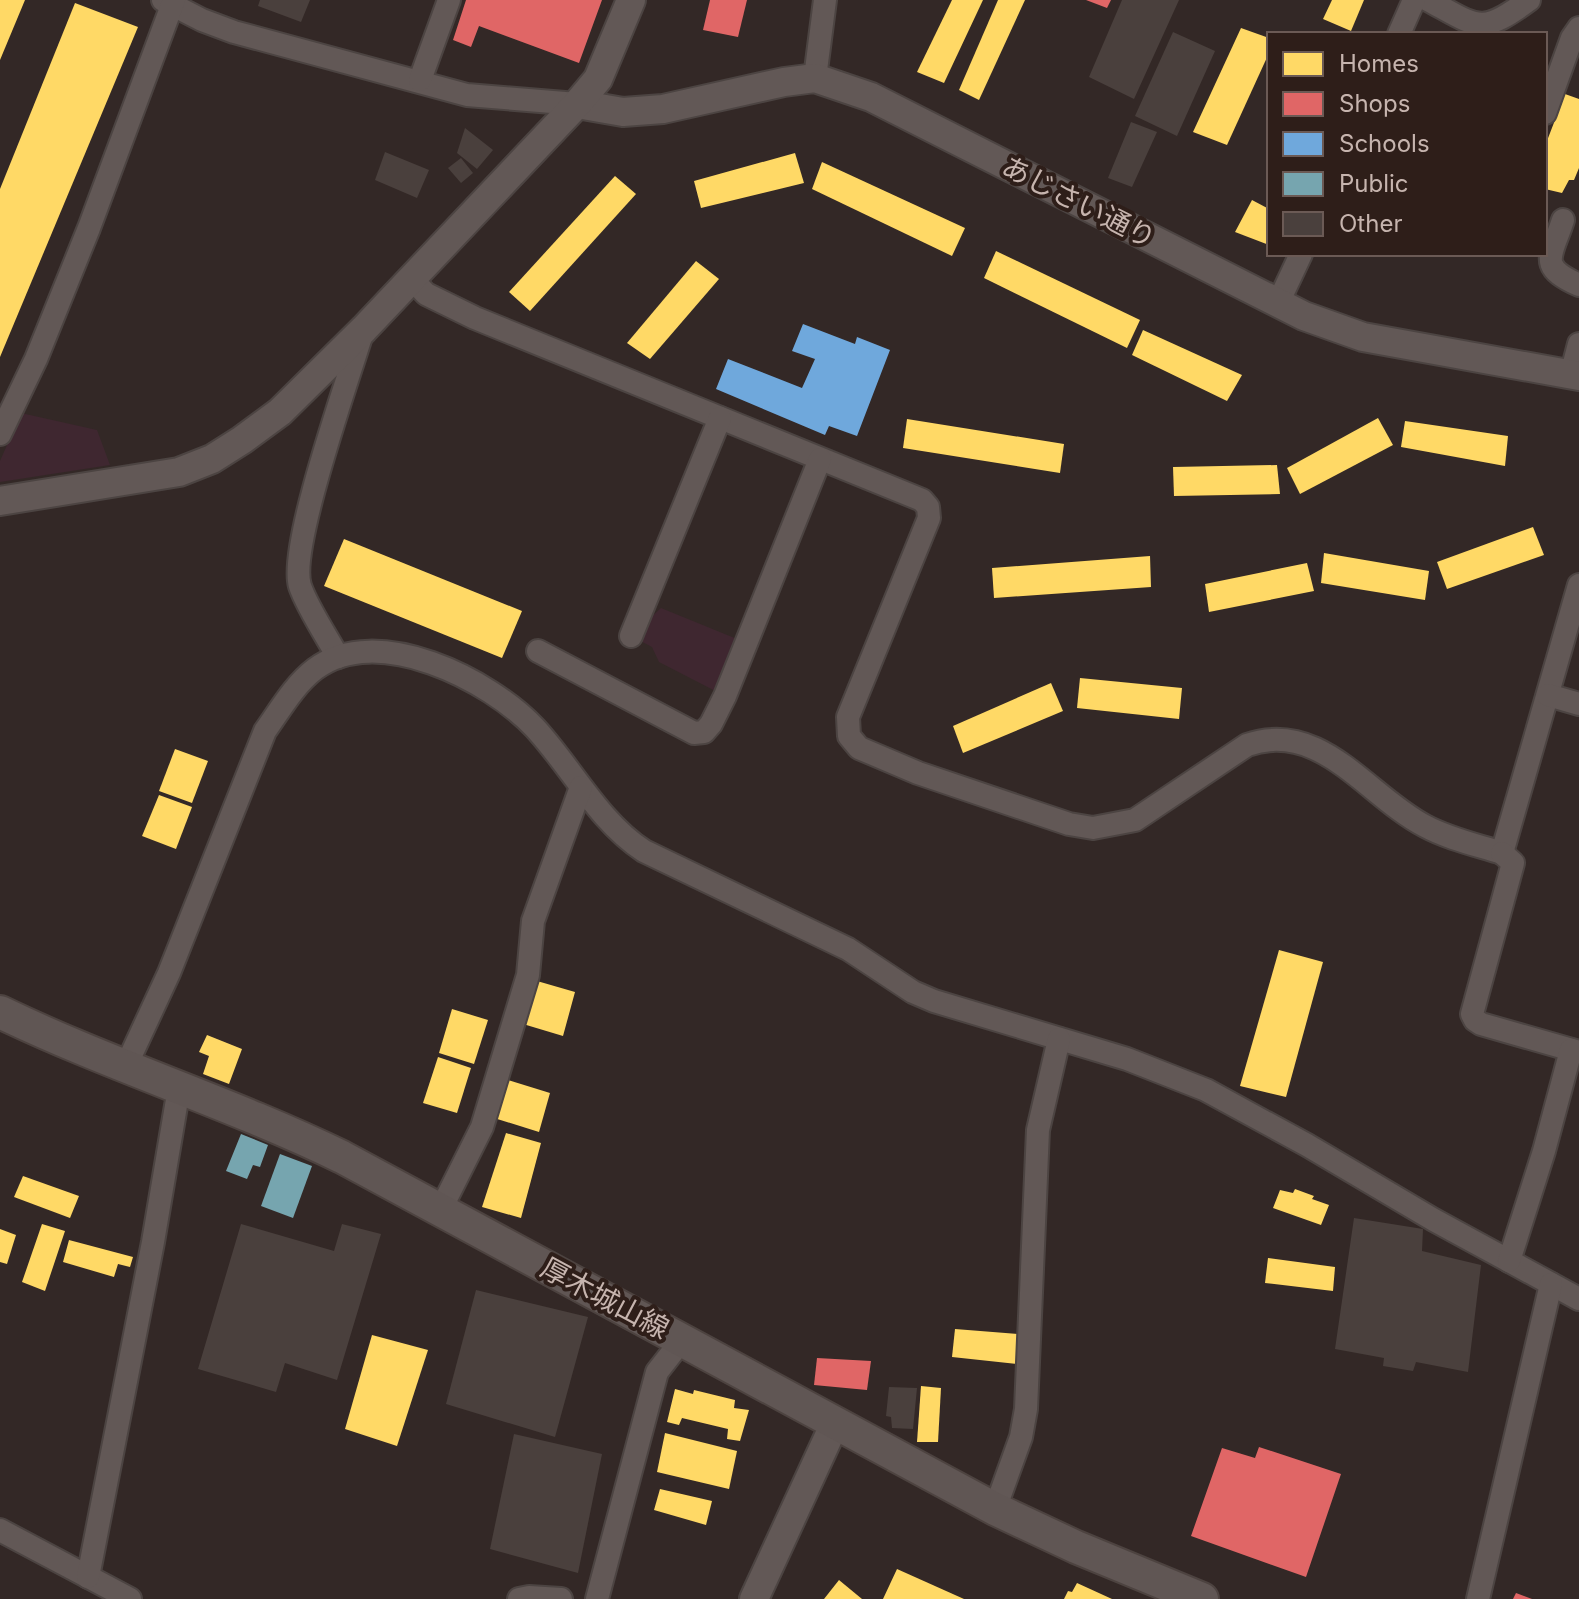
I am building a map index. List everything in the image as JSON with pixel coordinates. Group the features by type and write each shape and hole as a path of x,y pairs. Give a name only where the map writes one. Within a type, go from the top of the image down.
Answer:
{"main road":[{"name":"厚木城山線","path":"0,1012 125,1068 274,1125 337,1155 995,1509 1118,1566 1202,1599"}],"street":[{"path":"420,80 449,0"},
{"path":"0,501 179,472 212,459 280,412 364,329 577,104 598,79 631,0"},
{"path":"815,78 825,0"},
{"path":"1400,32 1414,0"},
{"path":"1428,0 1474,25 1485,25 1504,18 1529,0"},
{"path":"0,434 36,359 83,243 170,2 234,32 467,95 577,104"},
{"path":"1547,107 1572,38 1579,28"},
{"name":"あじさい通り","path":"577,104 623,112 663,109 815,78 871,97 1304,316 1363,337 1575,376"},
{"path":"1563,220 1551,266 1559,276 1579,285"},
{"path":"1278,303 1300,256"},
{"path":"412,279 426,294 475,318 922,500 928,507 929,518 848,717 849,736 859,748 1000,802 1069,824 1093,828 1135,820 1247,745 1266,739 1298,741 1335,759 1425,826 1502,853 1513,863 1472,1014 1481,1024 1575,1051 1509,1261"},
{"path":"338,657 300,586 299,570 311,503 364,329"},
{"path":"1575,376 1579,344"},
{"path":"631,636 720,418"},
{"path":"538,651 694,733 704,732 725,696 820,459"},
{"path":"1502,853 1579,585"},
{"path":"125,1068 169,973 265,731 302,683 315,670 338,657 374,652 406,656 449,670 513,706 615,826 644,851 848,949 923,997 983,1018 1127,1059 1215,1094 1579,1299"},
{"path":"1548,695 1579,704"},
{"path":"441,1209 482,1127 528,975 533,921 581,787"},
{"path":"995,1509 1021,1437 1026,1409 1038,1130 1059,1039"},
{"path":"88,1577 153,1242 179,1088"},
{"path":"1478,1599 1551,1284"},
{"path":"597,1599 657,1372 682,1340"},
{"path":"754,1599 835,1423"},
{"path":"0,1530 130,1599"},
{"path":"519,1599 561,1599"}],"shaded area":[{"path":"21,413 97,430 110,465 0,482 0,461"},
{"path":"661,608 737,639 725,696 659,662 652,647 631,636"}],"building: Homes":[{"path":"0,0 25,0 0,60"},
{"path":"952,0 983,0 944,83 917,72"},
{"path":"998,0 1025,0 979,100 959,90"},
{"path":"1332,0 1364,0 1351,31 1323,19"},
{"path":"75,3 138,27 0,357 0,189"},
{"path":"1241,28 1267,37 1267,57 1227,145 1193,132"},
{"path":"1565,94 1579,99 1579,168 1574,180 1569,180 1562,193 1547,189 1547,141"},
{"path":"795,153 804,183 701,208 694,181"},
{"path":"822,162 965,228 952,256 812,189"},
{"path":"615,176 636,194 530,311 509,292"},
{"path":"1252,200 1267,208 1267,244 1235,232"},
{"path":"996,251 1140,320 1127,348 984,278"},
{"path":"696,261 719,279 650,359 627,343"},
{"path":"1143,330 1242,375 1227,401 1132,355"},
{"path":"1378,418 1393,445 1300,494 1287,468"},
{"path":"907,419 1064,444 1060,473 903,448"},
{"path":"1405,421 1508,436 1505,466 1401,447"},
{"path":"1277,465 1280,494 1174,496 1173,467"},
{"path":"1533,527 1544,555 1447,589 1437,562"},
{"path":"344,539 522,611 502,658 324,586"},
{"path":"1324,553 1429,571 1425,600 1321,583"},
{"path":"1150,556 1151,587 994,598 992,568"},
{"path":"1307,563 1314,591 1209,612 1205,584"},
{"path":"1080,678 1182,688 1179,719 1077,708"},
{"path":"1051,683 1063,711 963,753 953,726"},
{"path":"175,749 208,761 192,803 159,791"},
{"path":"159,795 192,807 176,849 142,836"},
{"path":"1279,950 1323,962 1286,1097 1240,1086"},
{"path":"537,981 575,992 563,1036 523,1024"},
{"path":"452,1009 488,1020 474,1064 439,1053"},
{"path":"207,1035 242,1049 229,1084 203,1074 209,1056 199,1052"},
{"path":"438,1057 471,1068 457,1113 423,1103"},
{"path":"505,1079 550,1093 539,1132 494,1118"},
{"path":"506,1133 541,1143 521,1218 482,1207"},
{"path":"23,1176 79,1196 70,1218 14,1197"},
{"path":"1295,1189 1329,1205 1321,1225 1273,1208 1280,1190 1293,1193"},
{"path":"42,1224 65,1231 45,1291 22,1282"},
{"path":"0,1229 16,1235 7,1264 0,1262"},
{"path":"69,1240 133,1257 130,1267 118,1264 114,1277 63,1262"},
{"path":"1268,1258 1335,1267 1333,1291 1265,1283"},
{"path":"955,1329 1019,1334 1017,1364 952,1357"},
{"path":"372,1335 428,1350 397,1446 345,1429"},
{"path":"921,1386 941,1388 938,1442 917,1442"},
{"path":"675,1389 693,1394 694,1390 735,1400 734,1408 749,1410 740,1441 727,1439 728,1429 682,1418 679,1425 667,1422"},
{"path":"665,1433 737,1451 729,1489 657,1472"},
{"path":"660,1489 712,1501 706,1525 654,1510"},
{"path":"897,1569 964,1599 883,1599"},
{"path":"839,1580 862,1599 824,1599"},
{"path":"1077,1583 1112,1599 1064,1599"}],"building: Shops":[{"path":"466,0 602,0 579,63 479,26 471,47 453,40"},
{"path":"710,0 747,0 738,37 703,30"},
{"path":"1086,0 1111,0 1107,8"},
{"path":"817,1358 871,1361 867,1390 814,1385"},
{"path":"1259,1447 1341,1474 1306,1577 1191,1536 1222,1448 1255,1458"},
{"path":"1516,1593 1532,1599 1513,1599"}],"building: Schools":[{"path":"803,324 855,344 857,337 890,350 857,436 829,426 825,435 716,389 728,359 802,388 815,359 792,351"}],"building: Public":[{"path":"241,1134 268,1145 260,1167 253,1165 247,1179 226,1171"},
{"path":"280,1154 312,1166 293,1218 261,1206"}],"building: Other":[{"path":"260,0 310,0 301,22 258,6"},
{"path":"1122,0 1179,0 1134,99 1089,77"},
{"path":"1173,32 1215,51 1177,136 1135,116"},
{"path":"1131,122 1157,132 1132,187 1108,178"},
{"path":"465,128 493,150 477,169 457,153"},
{"path":"385,152 429,170 417,198 375,180"},
{"path":"461,158 473,173 461,183 448,168"},
{"path":"1354,1218 1423,1229 1422,1251 1481,1265 1468,1372 1416,1362 1413,1371 1383,1366 1384,1358 1335,1349"},
{"path":"241,1224 334,1251 342,1224 381,1234 337,1380 285,1363 276,1392 198,1369"},
{"path":"476,1290 588,1317 555,1437 446,1404"},
{"path":"889,1387 917,1388 913,1429 892,1428 891,1417 886,1416"},
{"path":"514,1434 602,1454 578,1573 490,1549"}]}
